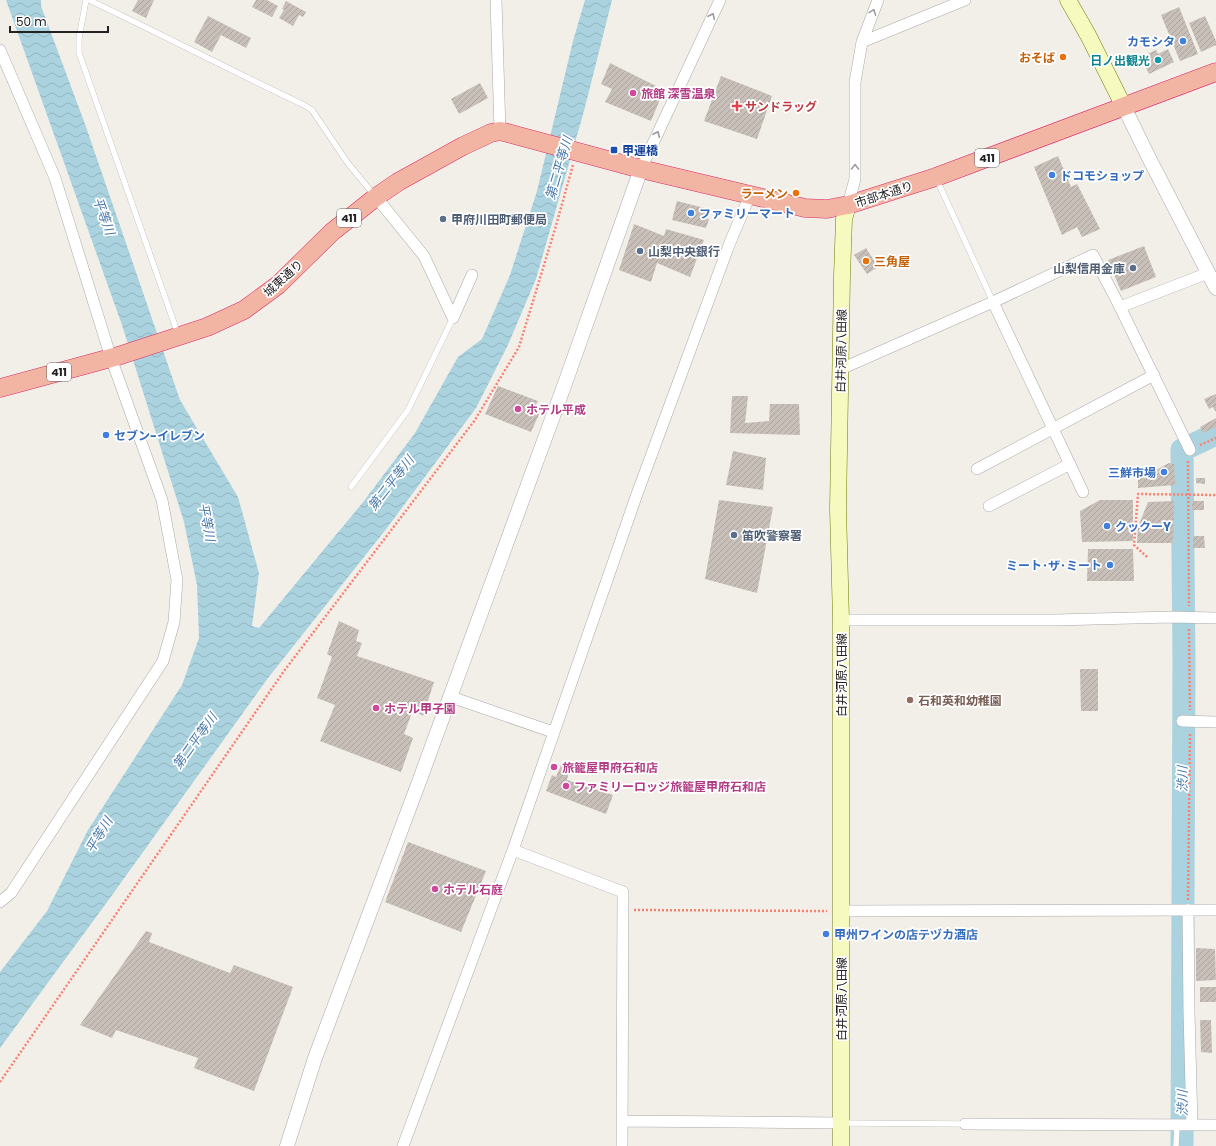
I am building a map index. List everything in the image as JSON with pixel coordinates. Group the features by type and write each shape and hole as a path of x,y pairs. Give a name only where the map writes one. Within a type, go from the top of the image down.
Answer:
{"highway":[{"name":"市部本通り","path":"500,131 641,169 805,208 827,209 848,205 936,177 1216,72"},
{"name":"城東通り","path":"0,388 115,357 208,327 244,310 278,285 332,232 376,197 398,182 463,146 500,131"}],"main road":[{"path":"1068,0 1094,47 1124,107"},
{"name":"白井河原八田線","path":"841,1146 841,620 838,509 842,276 844,218 848,205"}],"street":[{"path":"496,0 500,131"},
{"path":"287,1146 315,1058 450,697 560,397 641,169 720,0"},
{"path":"848,205 854,184 855,82 862,42 878,0"},
{"path":"862,42 965,0"},
{"path":"0,50 55,178 115,357 162,500 177,580 174,622 163,661 11,893 0,902"},
{"path":"1124,107 1216,288"},
{"path":"403,1146 513,850 637,494 729,245 750,195"},
{"path":"376,197 424,256 453,318"},
{"path":"841,369 993,302 1093,255 1189,448"},
{"path":"1120,307 1208,272"},
{"path":"453,318 472,275"},
{"path":"993,302 1083,492"},
{"path":"977,469 1154,375"},
{"path":"989,506 1070,464"},
{"path":"841,620 1216,618"},
{"path":"450,697 553,732"},
{"path":"1187,722 1216,722"},
{"path":"513,850 623,892 622,1146"},
{"path":"1184,1126 1188,1012 1185,910"},
{"path":"841,911 1216,910"},
{"path":"622,1121 841,1123"},
{"path":"965,1124 1216,1125"}],"lane":[{"path":"86,0 79,38 80,53 175,337"},
{"path":"89,0 157,32 312,110 347,162 376,197"},
{"path":"936,177 993,302"},
{"path":"351,487 408,410 453,318"},
{"path":"841,1123 965,1124"},
{"path":"1176,1146 1184,1126"}],"path":[{"path":"0,1082 284,671 476,420 519,347 576,152"},
{"path":"1185,910 1188,804 1185,617 1188,452 1189,448 1216,438"},
{"path":"1147,557 1134,545 1138,494 1216,495"},
{"path":"624,910 841,911"}],"water":[{"path":"6,0 41,0 41,6 85,124 180,400 238,497 259,573 252,626 259,628 364,501 415,433 458,357 482,339 510,275 537,191 573,41 585,0 612,0 584,111 536,279 507,347 476,408 387,528 268,678 0,1048 0,972 47,911 88,830 182,685 199,638 197,585 184,522 122,325"}],"building":[{"path":"138,0 154,0 146,18 132,11"},
{"path":"256,0 267,0 278,6 272,17 252,7"},
{"path":"286,1 306,12 303,17 299,15 293,26 279,18 284,10 282,9"},
{"path":"1179,7 1198,54 1180,61 1161,15"},
{"path":"208,16 251,38 246,48 221,35 212,52 194,42"},
{"path":"1205,16 1216,41 1216,45 1201,52 1189,23"},
{"name":"日ノ出観光","path":"1168,49 1174,62 1149,74 1141,57 1156,50 1158,54"},
{"path":"610,63 664,90 651,121 605,102 612,89 601,84"},
{"path":"721,76 772,96 757,139 704,121"},
{"path":"480,83 488,98 459,114 451,99"},
{"path":"1058,156 1071,187 1077,184 1100,229 1082,237 1077,227 1062,235 1034,167"},
{"name":"ファミリーマート","path":"677,201 708,209 706,218 709,219 706,228 672,220"},
{"path":"634,224 664,236 666,229 704,240 690,277 657,263 651,282 619,270"},
{"path":"1144,246 1156,277 1121,291 1108,260"},
{"path":"866,248 878,267 867,274 854,255"},
{"path":"498,386 538,401 534,409 540,412 531,432 485,414"},
{"path":"1216,394 1215,411 1213,407 1209,409 1204,399"},
{"path":"732,396 748,396 745,423 769,421 770,404 799,404 800,435 730,433"},
{"path":"1216,418 1216,427 1203,433 1200,427"},
{"path":"733,451 766,458 763,490 726,485"},
{"name":"三鮮市場","path":"1169,463 1174,464 1175,485 1138,488 1138,480"},
{"path":"1196,478 1205,478 1205,484 1196,483"},
{"path":"719,500 773,507 757,593 705,579"},
{"name":"クックーY","path":"1100,500 1133,500 1133,541 1082,542 1080,511"},
{"path":"1174,501 1173,543 1137,543 1138,527 1148,502"},
{"path":"1192,501 1204,501 1204,510 1192,510"},
{"path":"1193,536 1204,536 1205,548 1193,548"},
{"name":"ミート･ザ･ミート","path":"1088,549 1133,549 1134,581 1087,581"},
{"path":"339,621 359,630 356,641 362,643 357,656 434,682 423,716 413,710 404,734 413,738 401,772 320,741 335,705 317,698 332,657 327,654"},
{"path":"1080,669 1098,669 1098,711 1081,711"},
{"name":"ファミリーロッジ旅籠屋甲府石和店","path":"562,763 570,766 567,780 613,795 606,814 546,791 552,775 556,777"},
{"path":"408,842 486,871 461,932 385,902"},
{"path":"146,931 152,933 149,942 230,973 234,965 293,987 254,1091 194,1068 198,1058 116,1030 112,1038 80,1025"},
{"path":"1196,948 1215,949 1216,980 1196,981"},
{"path":"1200,987 1216,987 1216,1002 1200,1002"},
{"path":"1200,1020 1211,1020 1212,1053 1201,1052"}],"waterway":[{"name":"渋川","path":"1182,1146 1184,661 1182,450 1216,434"}],"place":[{"name":"カモシタ","path":"1183,41"},
{"name":"おそば","path":"1063,57"},
{"name":"日ノ出観光","path":"1158,60"},
{"name":"旅館 深雪温泉","path":"633,93"},
{"name":"サンドラッグ","path":"737,106"},
{"name":"甲運橋","path":"614,150"},
{"name":"ドコモショップ","path":"1052,175"},
{"name":"ラーメン","path":"796,193"},
{"name":"ファミリーマート","path":"691,213"},
{"name":"甲府川田町郵便局","path":"443,219"},
{"name":"山梨中央銀行","path":"640,251"},
{"name":"三角屋","path":"866,261"},
{"name":"山梨信用金庫","path":"1133,268"},
{"name":"ホテル平成","path":"518,409"},
{"name":"セブン-イレブン","path":"106,435"},
{"name":"三鮮市場","path":"1164,472"},
{"name":"クックーY","path":"1107,526"},
{"name":"笛吹警察署","path":"734,535"},
{"name":"ミート･ザ･ミート","path":"1110,565"},
{"name":"石和英和幼稚園","path":"910,700"},
{"name":"ホテル甲子園","path":"376,708"},
{"name":"旅籠屋甲府石和店","path":"554,767"},
{"name":"ファミリーロッジ旅籠屋甲府石和店","path":"566,786"},
{"name":"ホテル石庭","path":"435,889"},
{"name":"甲州ワインの店テヅカ酒店","path":"826,934"}],"water label":[{"name":"第二平等川","path":"559,168"},
{"name":"平等川","path":"104,216"},
{"name":"第二平等川","path":"391,483"},
{"name":"平等川","path":"207,522"},
{"name":"第二平等川","path":"195,741"},
{"name":"平等川","path":"99,835"}]}
